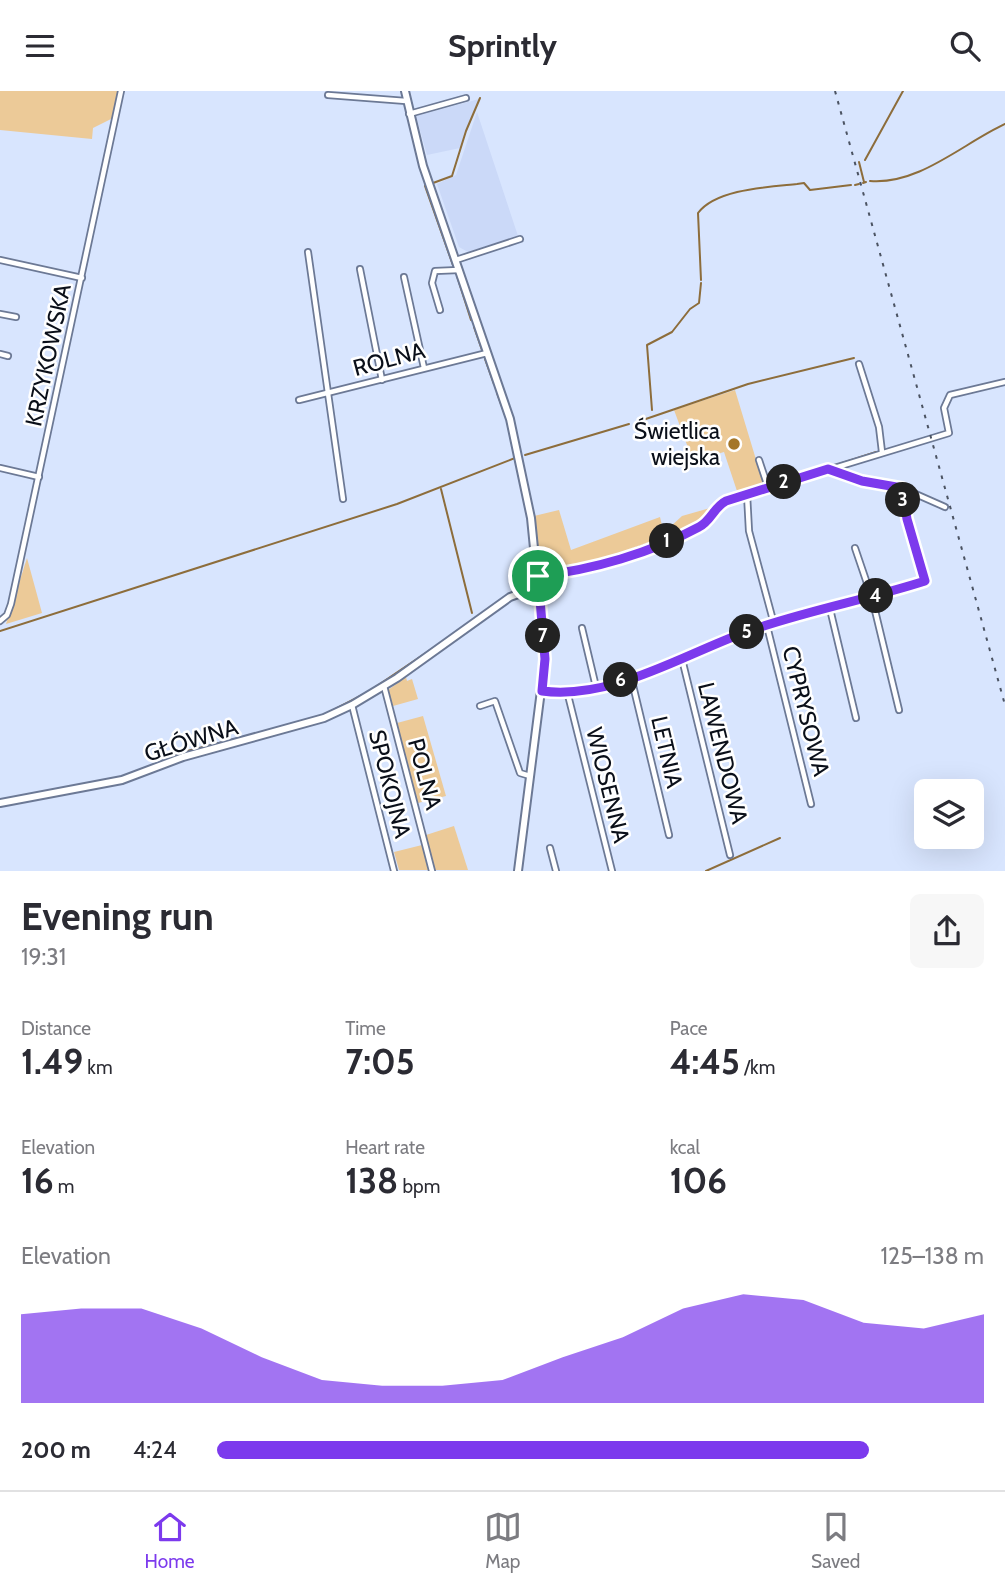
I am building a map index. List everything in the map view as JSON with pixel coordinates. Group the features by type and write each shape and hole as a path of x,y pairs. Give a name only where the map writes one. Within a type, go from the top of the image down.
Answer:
{"street":[{"name":"KRZYKOWSKA","path":"0,621 7,615 11,604 121,91"},
{"path":"405,91 414,138 519,451 531,518 545,659 518,870"},
{"path":"328,95 406,101"},
{"path":"409,114 466,98"},
{"path":"456,260 520,239"},
{"path":"309,252 343,499"},
{"path":"0,260 82,278"},
{"path":"360,269 382,380"},
{"path":"440,310 432,283 435,271 459,270"},
{"path":"404,277 424,368"},
{"path":"0,314 16,317"},
{"name":"ROLNA","path":"299,400 487,351"},
{"path":"0,354 8,356"},
{"path":"859,365 879,427 882,452"},
{"path":"538,576 604,563 657,545 703,526 720,504 949,433 944,408 950,395 1005,381"},
{"path":"759,460 768,488"},
{"path":"0,468 39,477"},
{"path":"828,469 862,481 902,488 945,507"},
{"path":"542,691 596,687 631,677 767,626 925,581 907,519 902,488"},
{"path":"747,494 749,531 774,624"},
{"path":"855,548 872,597 900,710"},
{"path":"384,686 510,597 538,587"},
{"path":"830,609 856,718"},
{"name":"CYPRYSOWA","path":"767,626 811,804"},
{"path":"582,628 596,687"},
{"name":"LAWENDOWA","path":"682,658 730,855"},
{"name":"LETNIA","path":"631,677 669,835"},
{"name":"GŁÓWNA","path":"0,803 122,780 183,757 311,723 352,705 384,686"},
{"name":"POLNA","path":"384,686 432,870"},
{"name":"WIOSENNA","path":"567,691 612,870"},
{"path":"480,706 495,701 520,773 531,776"},
{"name":"SPOKOJNA","path":"352,705 394,870"},
{"path":"550,848 556,870"}],"shaded area":[{"path":"0,91 119,91 113,118 93,128 92,139 0,130"},
{"path":"479,99 460,148 427,155 416,116"},
{"path":"477,112 518,236 468,252 459,247 437,184 456,175"},
{"path":"735,390 764,486 738,494 724,452 693,461 674,410"},
{"path":"710,508 712,512 697,526 670,537 669,528 682,516"},
{"path":"559,510 571,550 660,517 665,538 626,555 547,573 541,572 534,516"},
{"path":"27,558 42,613 6,624"},
{"path":"406,677 407,681 412,679 418,699 393,706 388,690"},
{"path":"423,716 446,796 418,803 397,723"},
{"path":"454,826 468,870 435,870 426,835"},
{"path":"422,845 428,870 399,870 394,852"}],"waterway":[{"path":"865,160 903,91"},
{"path":"433,183 452,176 480,98"},
{"path":"870,181 888,181 923,170 1005,124"},
{"path":"859,162 864,182"},
{"path":"701,280 698,213 706,205 730,194 758,188 804,183 810,190 851,185"},
{"path":"855,185 859,184"},
{"path":"425,186 454,268"},
{"path":"457,276 471,320"},
{"path":"652,410 647,345 672,332 690,309 699,303 701,283"},
{"path":"474,327 482,350"},
{"path":"637,422 748,384 854,358"},
{"path":"485,359 494,384"},
{"path":"497,393 505,415"},
{"path":"525,455 629,424"},
{"path":"508,426 514,452"},
{"path":"833,466 876,452"},
{"path":"0,631 397,504 515,458"},
{"path":"441,489 472,613"},
{"path":"720,500 730,498"},
{"path":"671,535 699,523"},
{"path":"628,551 664,538"},
{"path":"605,559 623,553"},
{"path":"592,562 601,560"},
{"path":"545,573 588,564"},
{"path":"322,716 368,692 448,638"},
{"path":"167,760 183,752 259,733"},
{"path":"706,871 780,838"}],"railway":[{"path":"835,91 1005,705"}],"place":[{"name":"Świetlica wiejska","path":"734,444"}],"route":[{"path":"828,469 854,479 902,488 907,519 925,581 746,632 600,687 554,692 542,691 545,659 538,576 604,563 646,550 703,526 720,504 726,501 828,469"}]}
